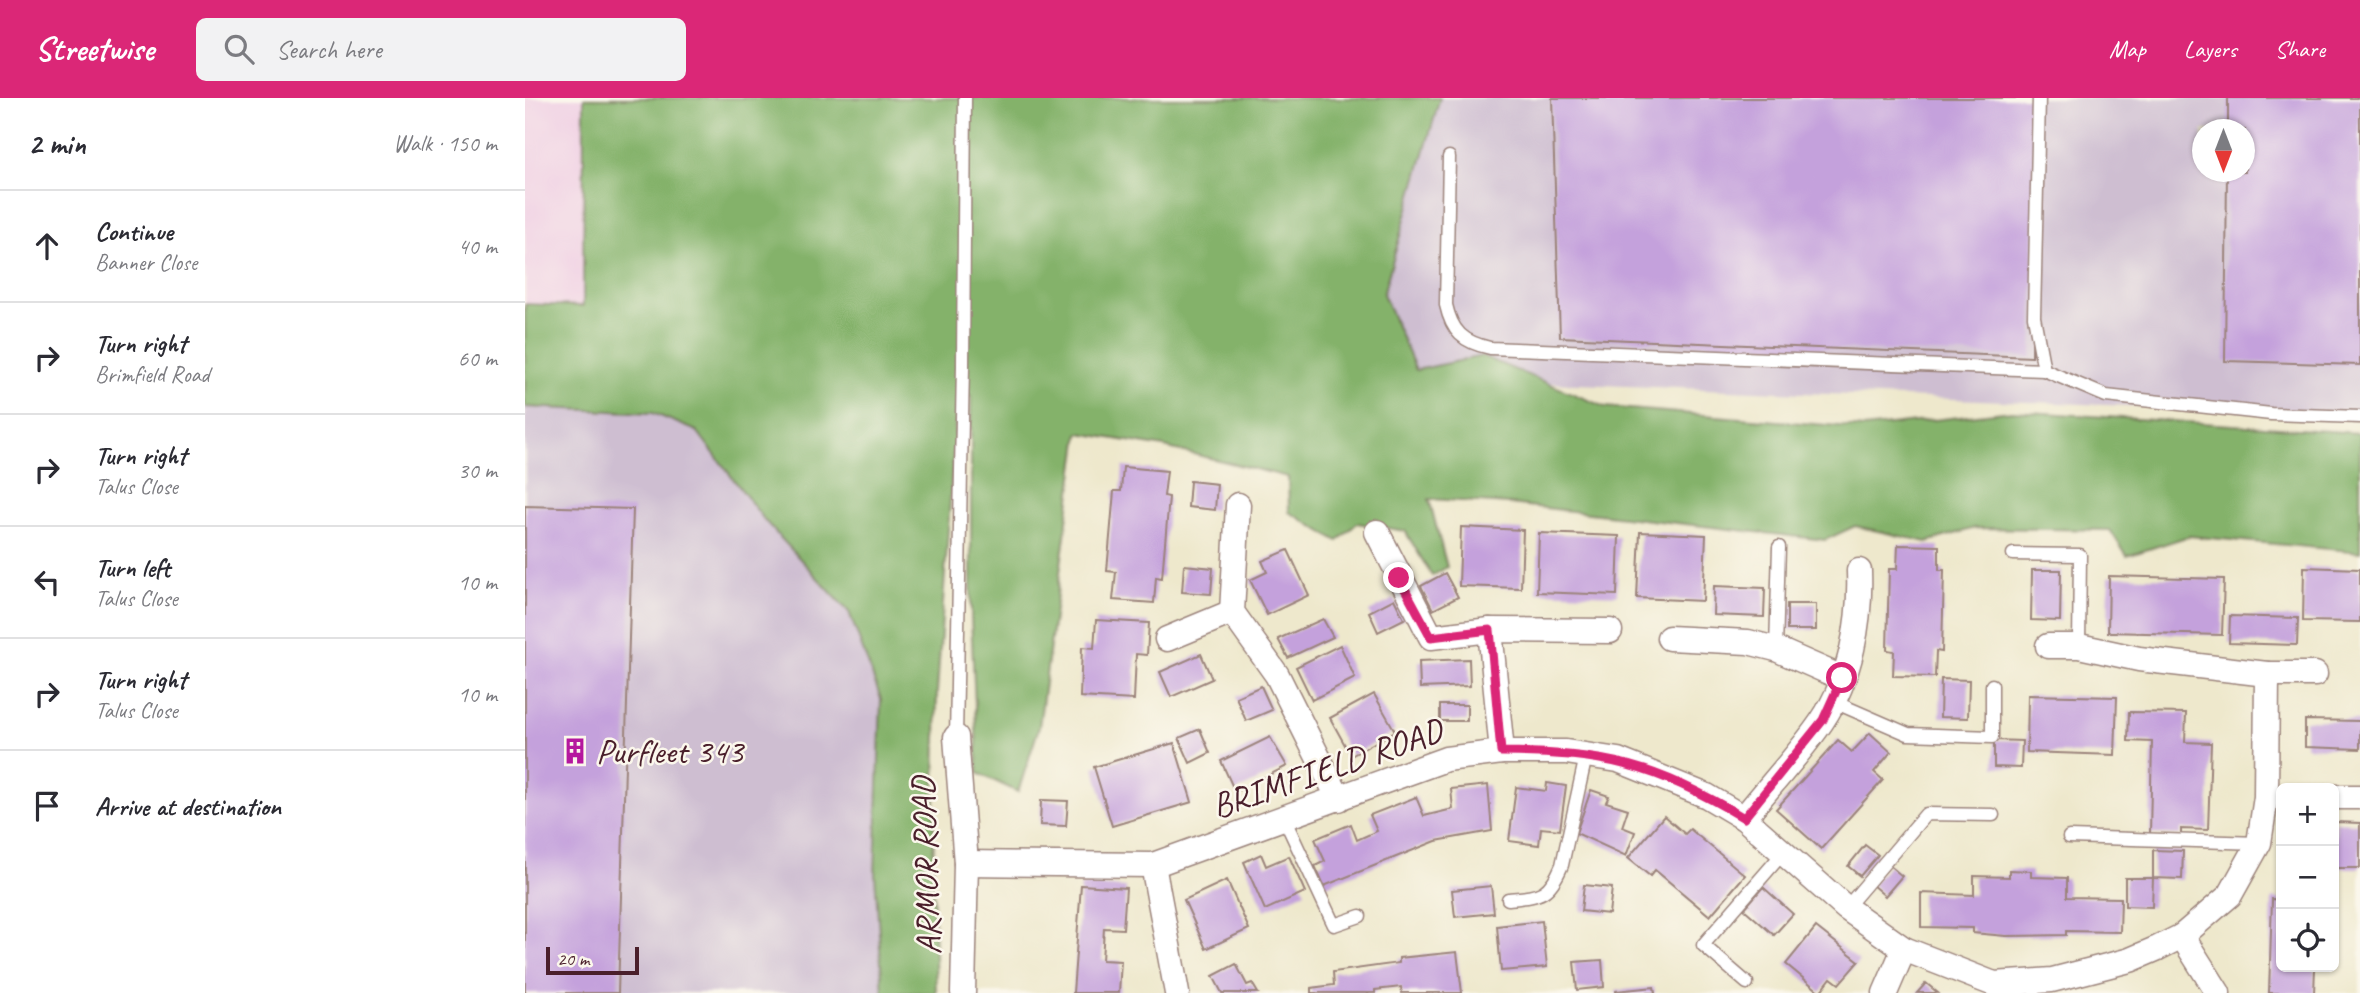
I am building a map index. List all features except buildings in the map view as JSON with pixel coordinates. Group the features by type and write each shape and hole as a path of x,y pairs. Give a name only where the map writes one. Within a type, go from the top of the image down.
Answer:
{"street":[{"path":"1238,505 1232,612 1277,675 1339,799"},
{"path":"1377,532 1431,637 1490,630 1610,631"},
{"path":"1744,818 1823,720 1832,701 1854,642 1860,606 1859,571"},
{"path":"1167,639 1232,612"},
{"path":"1490,630 1501,752"},
{"path":"1669,638 1748,642 1776,649 1842,678"},
{"path":"2047,646 2079,646 2139,659 2267,674 2315,674"},
{"name":"BRIMFIELD ROAD","path":"966,863 1153,865 1446,759 1501,752 1586,755 1618,760 1665,776 1744,818 1846,908 1904,948 1994,989 2052,980 2130,960 2182,936 2230,895 2259,843 2274,797 2267,674"},
{"name":"ARMOR ROAD","path":"955,737 966,863 963,993"},
{"path":"2339,797 2360,797"},
{"path":"1153,865 1177,993"},
{"path":"2182,936 2218,993"},
{"path":"1885,993 1904,948"}],"lane":[{"path":"955,737 964,366 965,98"},
{"path":"2039,98 2034,317 2044,370"},
{"path":"1449,157 1446,305 1450,324 1472,344 1490,348 2044,370 2106,396 2271,414 2360,417"},
{"path":"1776,649 1779,547"},
{"path":"2013,554 2080,555 2079,646"},
{"path":"1832,701 1908,734 1992,737 1992,685"},
{"path":"1508,900 1545,893 1555,882 1562,865 1586,755"},
{"path":"1846,908 1926,814 1993,816"},
{"path":"1284,818 1334,925 1360,916"},
{"path":"2069,837 2259,843"},
{"path":"1747,983 1703,945 1783,853"}],"shaded area":[{"path":"525,98 686,98 805,361 525,330"},
{"path":"1425,98 2360,98 2360,415 1397,377 1367,309"},
{"path":"525,330 892,372 910,993 525,993"}],"green space":[{"path":"584,98 1440,98 1383,294 1416,370 1482,356 1605,407 1864,428 2012,411 2360,433 2360,552 2189,536 2127,556 2110,530 1975,528 1927,542 1855,526 1825,540 1510,504 1429,499 1447,567 1432,576 1405,531 1357,523 1338,541 1289,512 1288,477 1164,447 1079,433 1039,727 1018,792 978,773 971,618 971,396 957,398 937,692 933,877 936,993 883,993 875,874 881,699 849,612 766,522 697,431 653,413 525,407 525,304 583,306"}],"place":[{"name":"Purfleet 343","path":"575,751"}],"route":[{"path":"1399,578 1431,637 1490,630 1501,752 1566,752 1618,760 1665,776 1744,818 1823,720 1842,678"}]}
